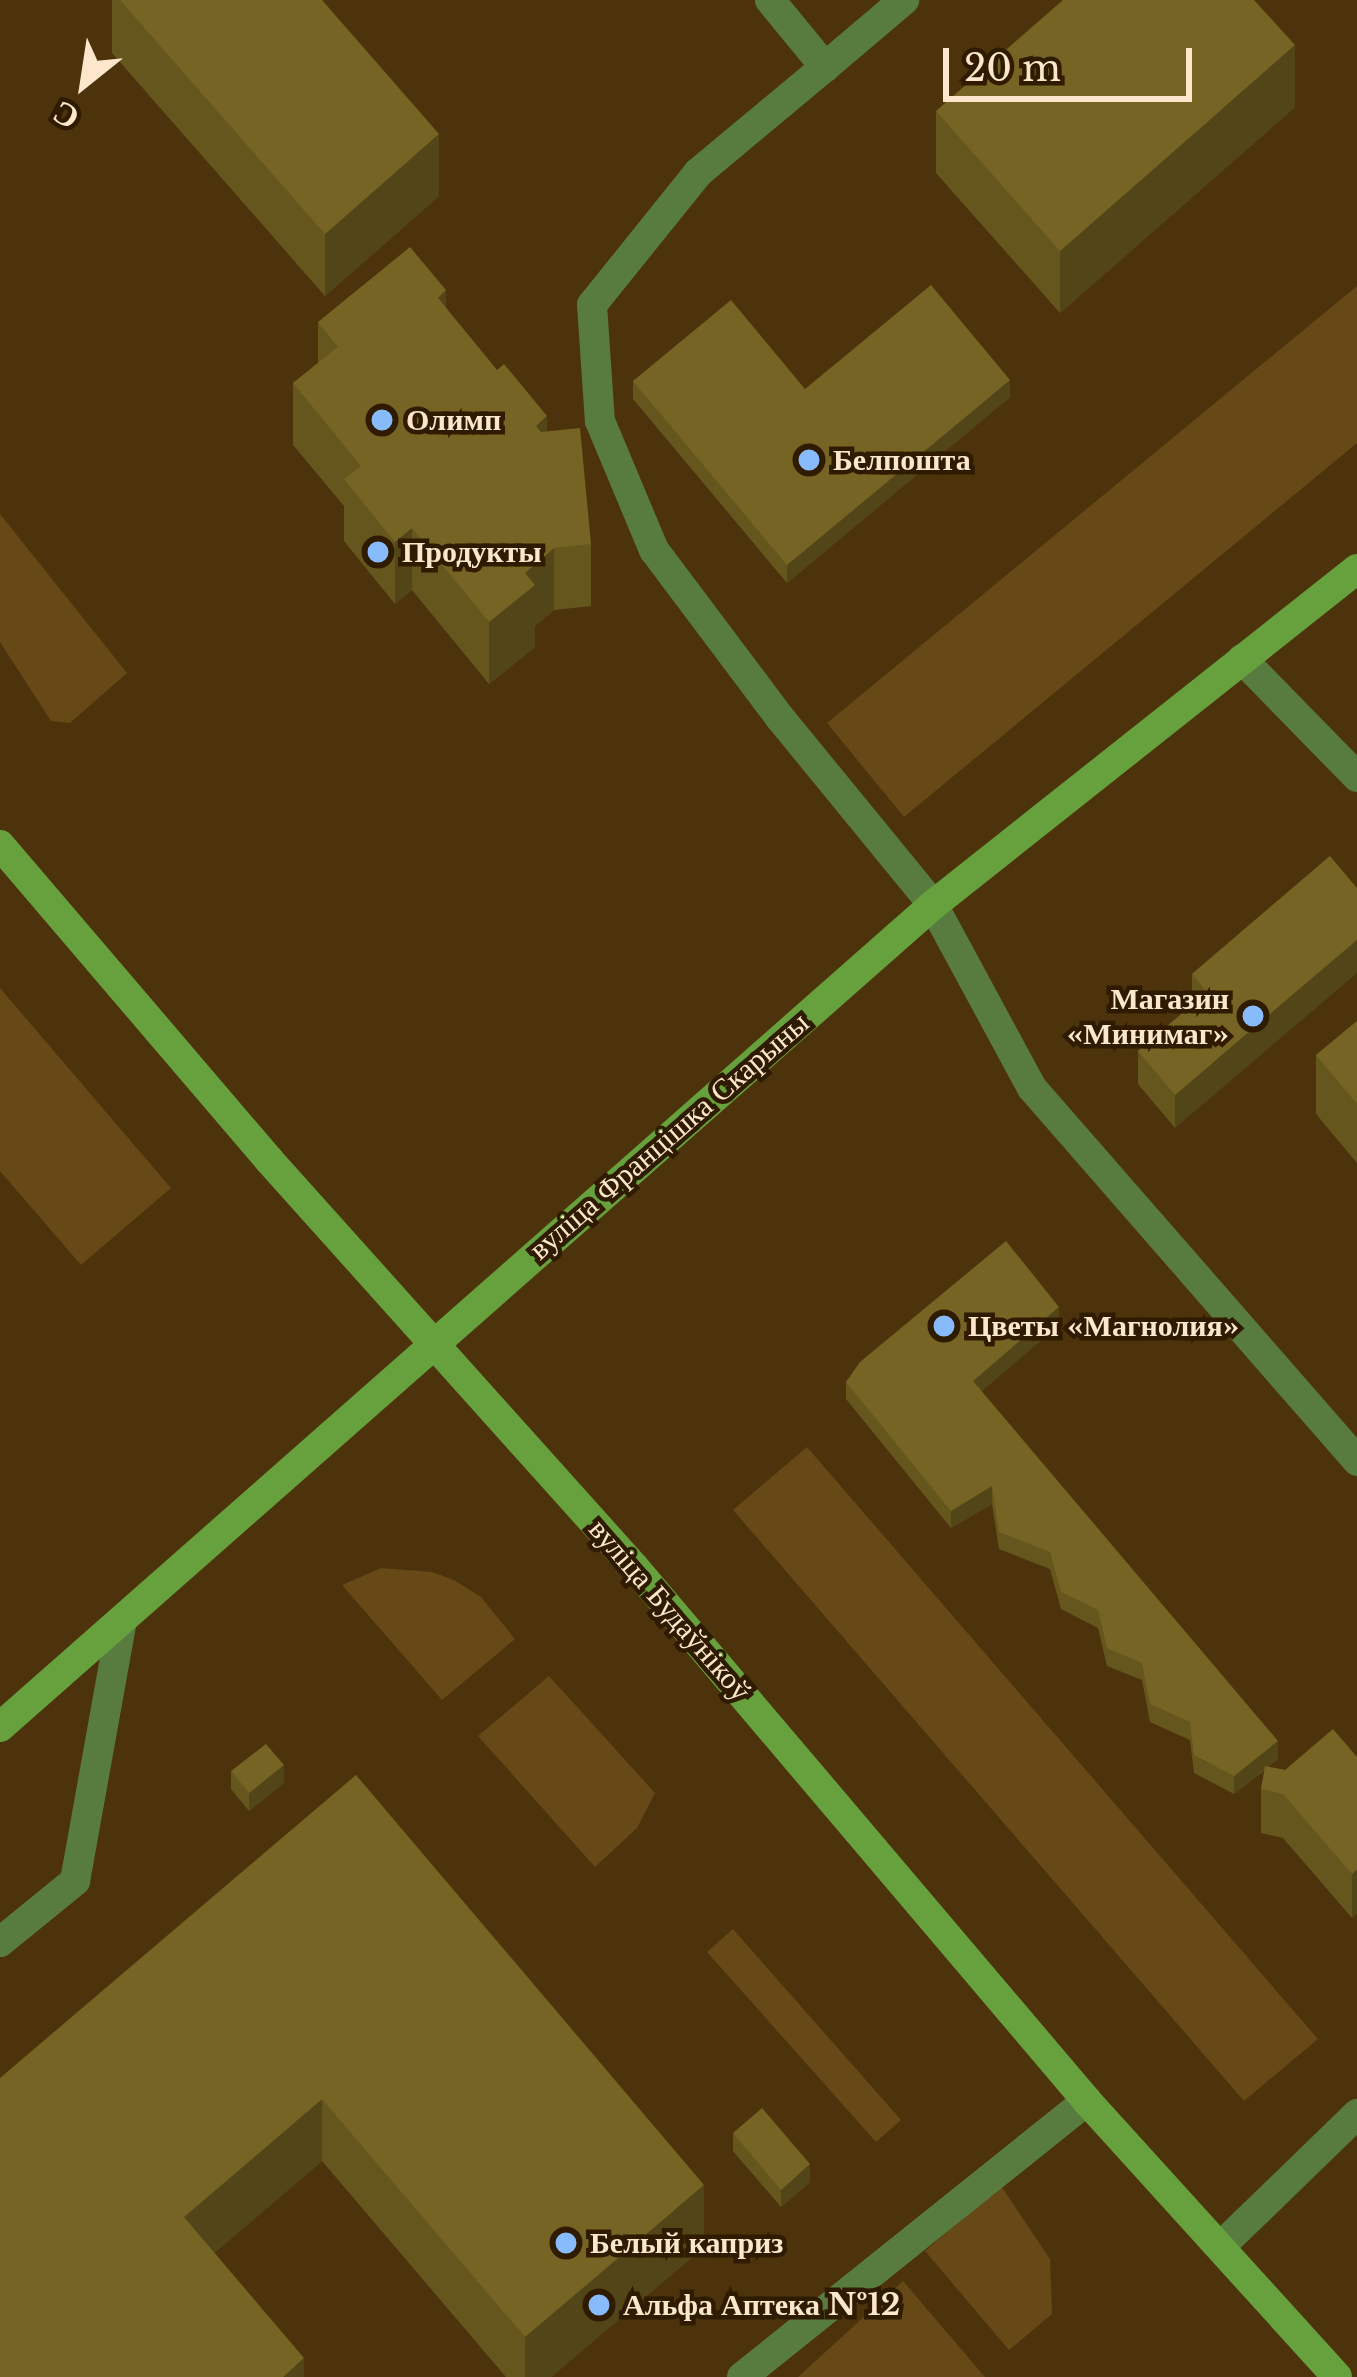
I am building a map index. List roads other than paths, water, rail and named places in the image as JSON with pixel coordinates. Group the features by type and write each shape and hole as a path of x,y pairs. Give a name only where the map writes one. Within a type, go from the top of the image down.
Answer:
{"main road":[{"name":"вуліца Францішка Скарыны","path":"0,1726 933,905 1357,569"},
{"name":"вуліца Будаўнікоў","path":"0,844 269,1160 436,1343 1087,2102 1337,2377"}],"lane":[{"path":"770,0 825,68"},
{"path":"904,0 698,173 592,305 600,421 654,550 781,719 933,905 1031,1088 1357,1461"},
{"path":"1242,659 1357,778"},
{"path":"0,1942 75,1881 122,1621"},
{"path":"742,2377 1087,2102"},
{"path":"1221,2246 1357,2114"}],"place":[{"name":"Олимп","path":"382,420"},
{"name":"Белпошта","path":"809,460"},
{"name":"Продукты","path":"378,552"},
{"name":"Магазин «Минимаг»","path":"1253,1016"},
{"name":"Цветы «Магнолия»","path":"944,1326"},
{"name":"Белый каприз","path":"566,2243"},
{"name":"Альфа Аптека №12","path":"599,2305"}]}
